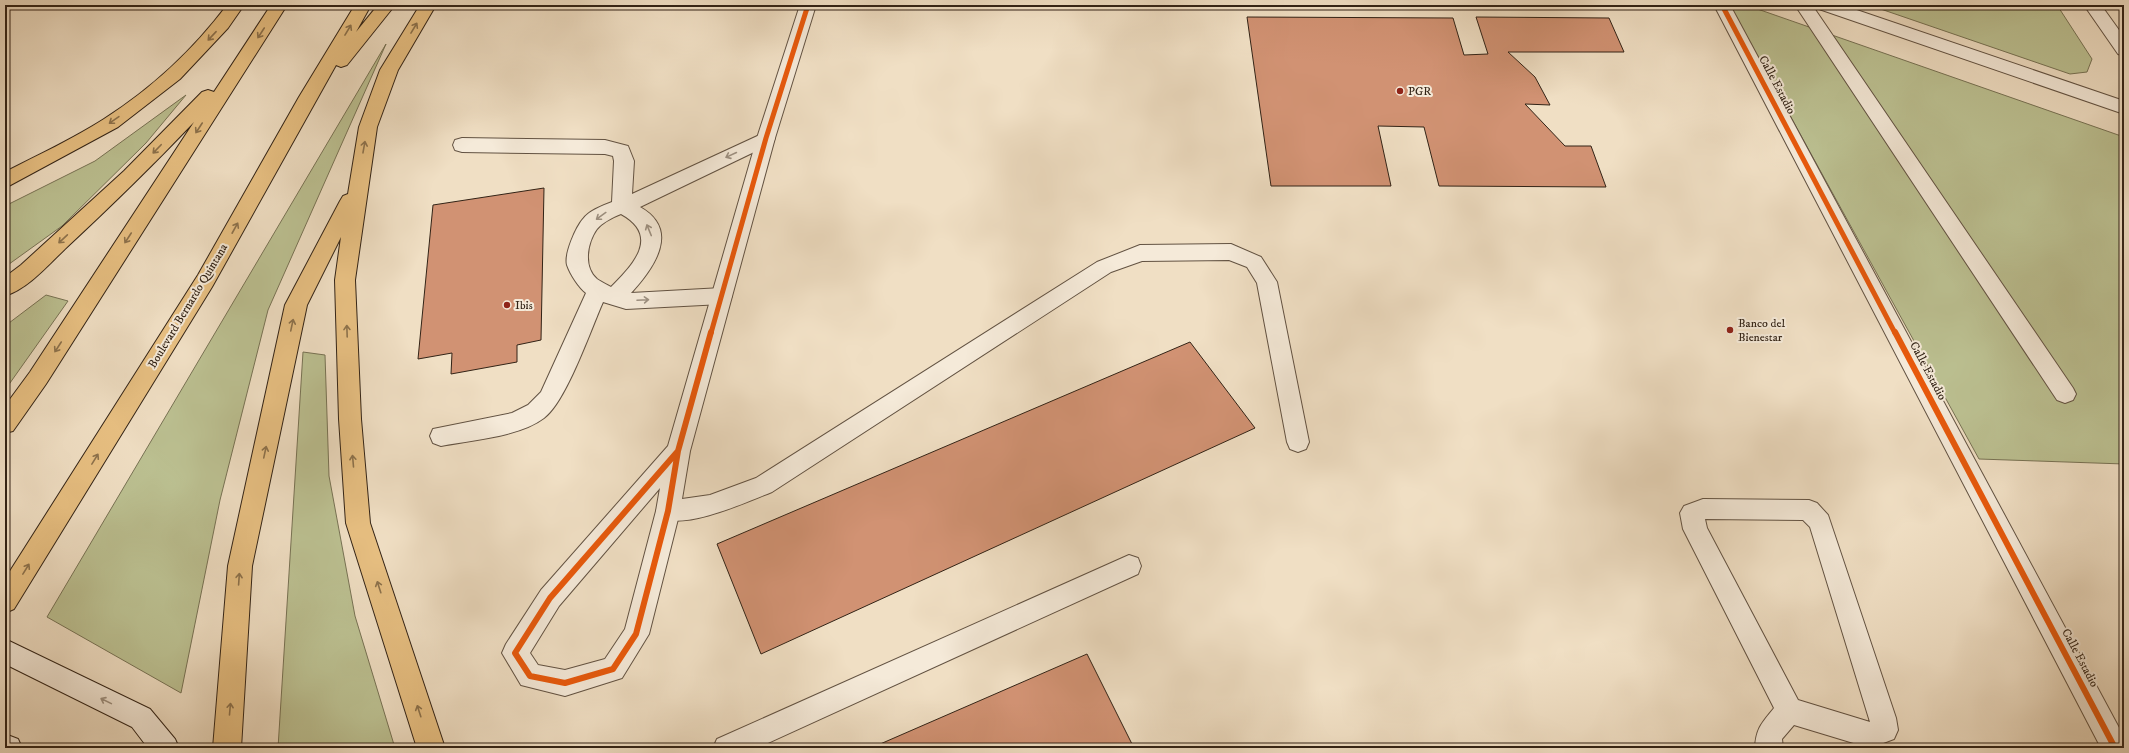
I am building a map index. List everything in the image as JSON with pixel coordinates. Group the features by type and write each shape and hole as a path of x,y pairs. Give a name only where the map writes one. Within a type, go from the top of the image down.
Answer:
{"highway":[{"path":"5,181 111,123 174,76 222,24 236,5"},
{"path":"5,424 38,378 242,60 279,5"},
{"name":"Boulevard Bernardo Quintana","path":"5,601 205,281 308,97 363,5"},
{"path":"308,97 348,53 387,5"},
{"path":"428,5 389,70 368,128 358,186 345,280 350,419 358,523 431,748"},
{"path":"5,288 28,271 131,176 242,60"},
{"path":"227,748 240,566 296,305 358,186"}],"street":[{"path":"678,451 550,598 515,653 530,676 565,683 613,669 636,634 668,511 678,451 766,138 808,5"},
{"name":"Calle Estadio","path":"1722,5 2115,748"},
{"path":"1803,5 2065,394"},
{"path":"1825,5 2124,108"},
{"path":"2092,5 2124,50"},
{"path":"722,296 626,301 589,284 578,264 580,243 590,224 606,212 622,206 766,138"},
{"path":"462,145 605,147 621,151 624,161 622,206"},
{"path":"441,436 516,422 536,412 550,398 606,293 645,261 653,244 650,229 640,217 622,206"},
{"path":"668,511 710,505 764,485 1104,267 1140,253 1231,252 1254,262 1267,282 1298,442"},
{"path":"1703,509 1809,510 1820,522 1884,718 1885,730 1871,735 1789,710 1695,529 1692,513 1703,509"},
{"path":"727,748 1129,566"},
{"path":"5,651 141,718 165,748"},
{"path":"1769,748 1769,735 1789,710"}],"green space":[{"path":"1729,5 1746,5 2124,137 2124,464 1979,459"},
{"path":"1869,5 2057,5 2092,59 2087,72 2070,74"},
{"path":"386,44 268,310 220,500 181,693 47,617"},
{"path":"186,95 146,143 62,226 5,267 5,206 95,161"},
{"path":"46,295 68,301 5,390 5,326"},
{"path":"303,352 325,355 329,476 355,616 395,748 278,748"}],"building":[{"name":"PGR","path":"1247,17 1453,18 1464,55 1488,54 1476,17 1609,18 1624,52 1508,52 1535,77 1550,105 1525,104 1565,146 1591,146 1606,187 1439,186 1424,127 1378,126 1391,186 1271,186"},
{"path":"544,188 541,340 517,345 517,362 451,374 452,353 418,359 433,205"},
{"path":"1190,342 1255,428 761,654 717,544"},
{"path":"1087,654 1134,748 871,748"}],"cycle path":[{"path":"678,451 550,598 515,653 530,676 565,683 613,669 636,634 668,511 678,451 766,138 808,5"},
{"path":"1722,5 2115,748"}],"place":[{"name":"PGR","path":"1400,91"},
{"name":"Ibis","path":"507,305"},
{"name":"Banco del Bienestar","path":"1730,330"}]}
